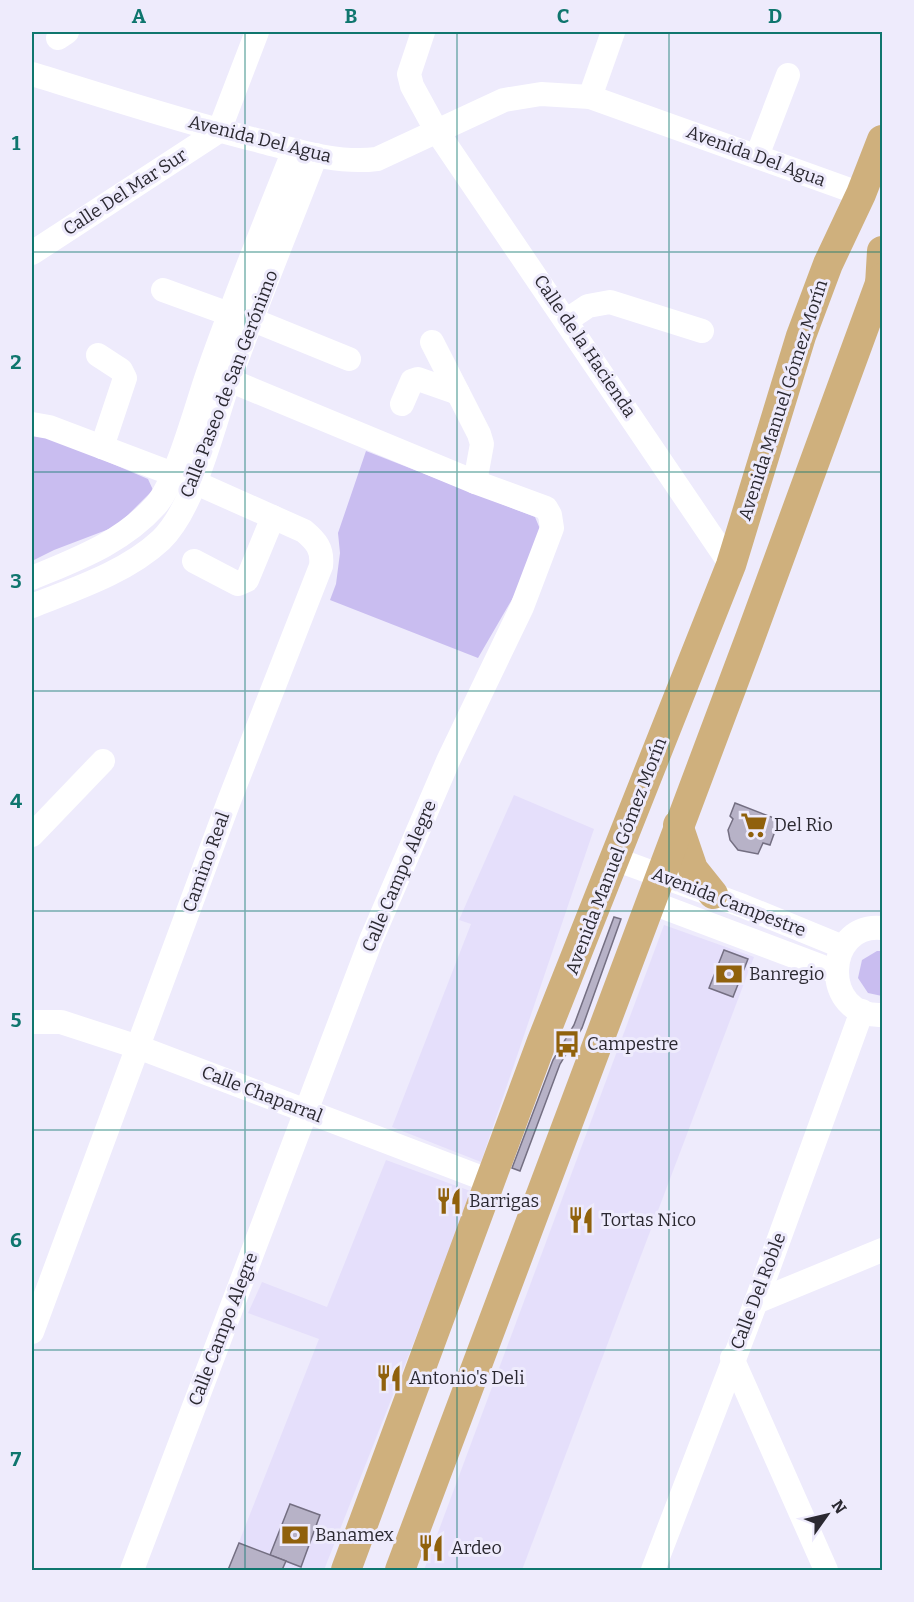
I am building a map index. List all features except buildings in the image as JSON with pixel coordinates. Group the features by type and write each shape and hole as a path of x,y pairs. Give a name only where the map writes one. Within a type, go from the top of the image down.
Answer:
{"main road":[{"name":"Avenida Manuel Gómez Morín","path":"346,1570 490,1180 731,565 801,336 828,264 872,199 882,140"},
{"path":"400,1570 788,537 881,282 882,251"},
{"path":"678,825 693,869 713,894"}],"street":[{"path":"219,131 257,32"},
{"name":"Calle de la Hacienda","path":"423,32 409,74 412,86 436,130 731,565"},
{"path":"590,97 613,32"},
{"name":"Avenida Del Agua","path":"32,74 219,131 305,153 360,161 377,159 488,106 523,96 541,94 590,97 872,199"},
{"path":"757,156 788,75"},
{"name":"Calle Del Mar Sur","path":"32,253 219,131"},
{"name":"Calle Paseo de San Gerónimo","path":"32,606 114,571 137,558 162,539 180,512 183,478 229,314 305,153"},
{"name":"Calle Paseo de San Gerónimo","path":"32,578 100,549 120,537 183,478 230,380 253,320 305,153"},
{"path":"163,290 229,314"},
{"path":"567,320 588,306 610,302 702,331"},
{"path":"253,320 349,359"},
{"path":"432,342 482,444 475,482"},
{"path":"98,355 121,370 125,378 102,447"},
{"path":"402,404 412,381 418,379 458,393"},
{"name":"Calle Campo Alegre","path":"132,1570 371,940 448,761 522,607 552,528 550,515 546,508 475,482 230,380"},
{"name":"Camino Real","path":"32,424 49,426 183,478 304,531 314,539 322,555 321,566 228,801 32,1332"},
{"path":"194,561 238,584 243,583 247,580 273,517"},
{"path":"32,835 103,761"},
{"name":"Avenida Campestre","path":"615,859 655,888 836,972"},
{"name":"Avenida Campestre","path":"655,888 713,894 843,947"},
{"path":"876,1017 843,995 836,972 843,947 852,937 864,930 882,928"},
{"name":"Calle Del Roble","path":"653,1570 732,1358 876,1017"},
{"name":"Calle Chaparral","path":"32,1022 61,1022 138,1047 490,1180"},
{"path":"756,1302 882,1250"},
{"path":"732,1358 826,1570"}],"shaded area":[{"path":"38,432 148,479 153,490 117,526 32,561 32,435"},
{"path":"366,451 535,517 540,529 525,577 478,658 330,600 336,584 340,553 338,533"},
{"path":"514,795 594,829 481,1162 392,1127 471,924 459,920"},
{"path":"664,925 754,957 522,1570 424,1570"},
{"path":"877,951 882,951 882,996 868,993 858,978 862,960"},
{"path":"386,1160 473,1192 324,1570 228,1570 319,1339 248,1313 262,1282 327,1307"}],"place":[{"name":"Del Rio","path":"754,825"},
{"name":"Banregio","path":"729,974"},
{"name":"Campestre","path":"567,1044"},
{"name":"Barrigas","path":"449,1201"},
{"name":"Tortas Nico","path":"581,1220"},
{"name":"Antonio's Deli","path":"389,1378"},
{"name":"Banamex","path":"295,1535"},
{"name":"Ardeo","path":"431,1548"}]}
